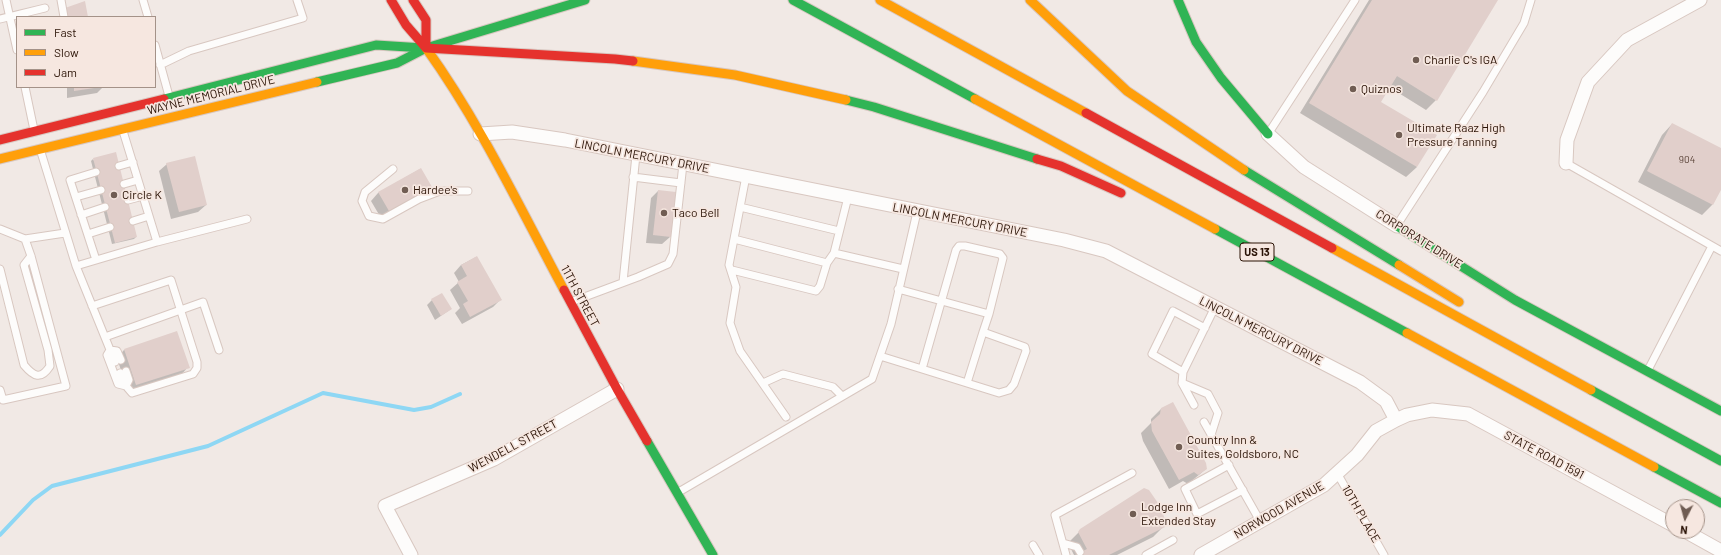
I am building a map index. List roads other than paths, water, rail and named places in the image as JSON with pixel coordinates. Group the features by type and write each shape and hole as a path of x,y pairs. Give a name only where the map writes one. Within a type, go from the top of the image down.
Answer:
{"main road":[{"name":"11TH STREET","path":"391,0 406,25 426,48 444,73 480,134 617,390 713,555"},
{"path":"413,0 426,20 426,48 615,59 735,75 874,107 1061,166 1126,195"},
{"name":"WAYNE MEMORIAL DRIVE","path":"0,140 37,141 123,129 397,63 426,48 585,0"},
{"name":"US 13","path":"792,0 1721,503"},
{"path":"880,0 1721,461"},
{"path":"1030,0 1127,91 1219,154 1469,309"},
{"name":"CORPORATE DRIVE","path":"1178,0 1196,42 1221,78 1268,134"},
{"name":"WAYNE MEMORIAL DRIVE","path":"0,159 37,141 170,98 376,45 426,48"},
{"path":"1163,211 1265,256"},
{"name":"CORPORATE DRIVE","path":"1397,226 1515,300 1721,411"},
{"path":"1488,322 1565,376"}],"street":[{"path":"1566,163 1567,140 1588,82 1627,40 1700,0"},
{"name":"LINCOLN MERCURY DRIVE","path":"480,134 512,132 565,140 917,212 1064,240 1106,251 1360,382 1386,401 1402,418"},
{"name":"CORPORATE DRIVE","path":"1268,134 1304,167 1397,226"},
{"name":"WENDELL STREET","path":"411,555 385,506 494,459 617,390"},
{"name":"STATE ROAD 1591","path":"1402,418 1432,410 1468,414 1665,521"},
{"name":"NORWOOD AVENUE","path":"1201,555 1324,485 1357,455 1376,431 1402,418"},
{"path":"1699,539 1721,551"}],"lane":[{"path":"6,0 16,45"},
{"path":"61,0 64,16"},
{"path":"143,0 148,16"},
{"path":"160,65 189,51 303,18 297,0"},
{"path":"1268,134 1355,0"},
{"path":"1397,226 1483,92 1524,23 1531,0"},
{"path":"0,19 45,8"},
{"path":"156,49 170,98"},
{"path":"25,88 37,141 76,266 110,350 118,361"},
{"path":"123,129 157,242"},
{"path":"623,282 636,155"},
{"path":"119,166 133,162"},
{"path":"1566,163 1721,251"},
{"path":"570,302 638,277 668,264 673,254 683,164"},
{"path":"392,169 365,192 362,201 369,216 383,219 419,199 440,191 468,191"},
{"path":"96,172 70,180 96,260"},
{"path":"746,176 729,265 732,270 736,288 730,323 740,351 786,417"},
{"path":"633,177 681,183"},
{"path":"124,184 138,180"},
{"path":"76,196 101,190"},
{"path":"128,200 143,196"},
{"path":"732,270 816,291 820,286 827,263 834,253 848,197"},
{"path":"82,215 105,207"},
{"path":"740,207 839,231"},
{"path":"677,493 872,379 890,324 917,212"},
{"path":"133,221 149,216"},
{"path":"76,266 157,242 247,219"},
{"path":"88,234 110,227"},
{"path":"0,229 25,239 65,233"},
{"path":"0,390 3,400 66,386 31,256 25,239"},
{"path":"734,239 827,263"},
{"path":"922,369 956,250 959,246 965,246 1000,254 1003,258 1003,263 968,383"},
{"path":"1647,372 1712,246"},
{"path":"834,253 903,269"},
{"path":"0,270 24,365 31,374 39,376 46,373 50,366 48,350 24,265 31,256"},
{"path":"92,306 171,280 197,362 197,368 193,374 132,393 126,386 118,384 107,355 110,350"},
{"path":"898,289 989,314"},
{"path":"105,337 203,302 219,350"},
{"path":"1194,405 1182,383 1183,372 1215,307"},
{"path":"1183,372 1152,354 1173,311 1205,328"},
{"path":"880,356 999,393 1009,390 1014,384 1026,351 1025,346 983,332"},
{"path":"123,372 129,380 126,386"},
{"path":"763,383 783,374 833,386 842,396"},
{"path":"1182,383 1208,394 1218,413 1212,435"},
{"path":"1204,422 1260,521"},
{"path":"1228,465 1185,489 1197,514 1243,490"},
{"path":"1066,555 1055,516 1132,473"},
{"name":"10TH PLACE","path":"1337,473 1384,555"},
{"path":"1146,555 1173,540"},
{"path":"1062,543 1077,547 1080,552"},
{"path":"1033,545 1039,555"}],"waterway":[{"path":"0,535 33,500 52,486 208,446 323,393 414,410 431,407 460,394"}],"place":[{"name":"Charlie C's IGA","path":"1416,60"},
{"name":"Quiznos","path":"1353,89"},
{"name":"Ultimate Raaz High Pressure Tanning","path":"1399,135"},
{"name":"Hardee's","path":"405,190"},
{"name":"Circle K","path":"114,195"},
{"name":"Taco Bell","path":"664,213"},
{"name":"Country Inn & Suites, Goldsboro, NC","path":"1179,447"},
{"name":"Lodge Inn Extended Stay","path":"1133,514"}]}
